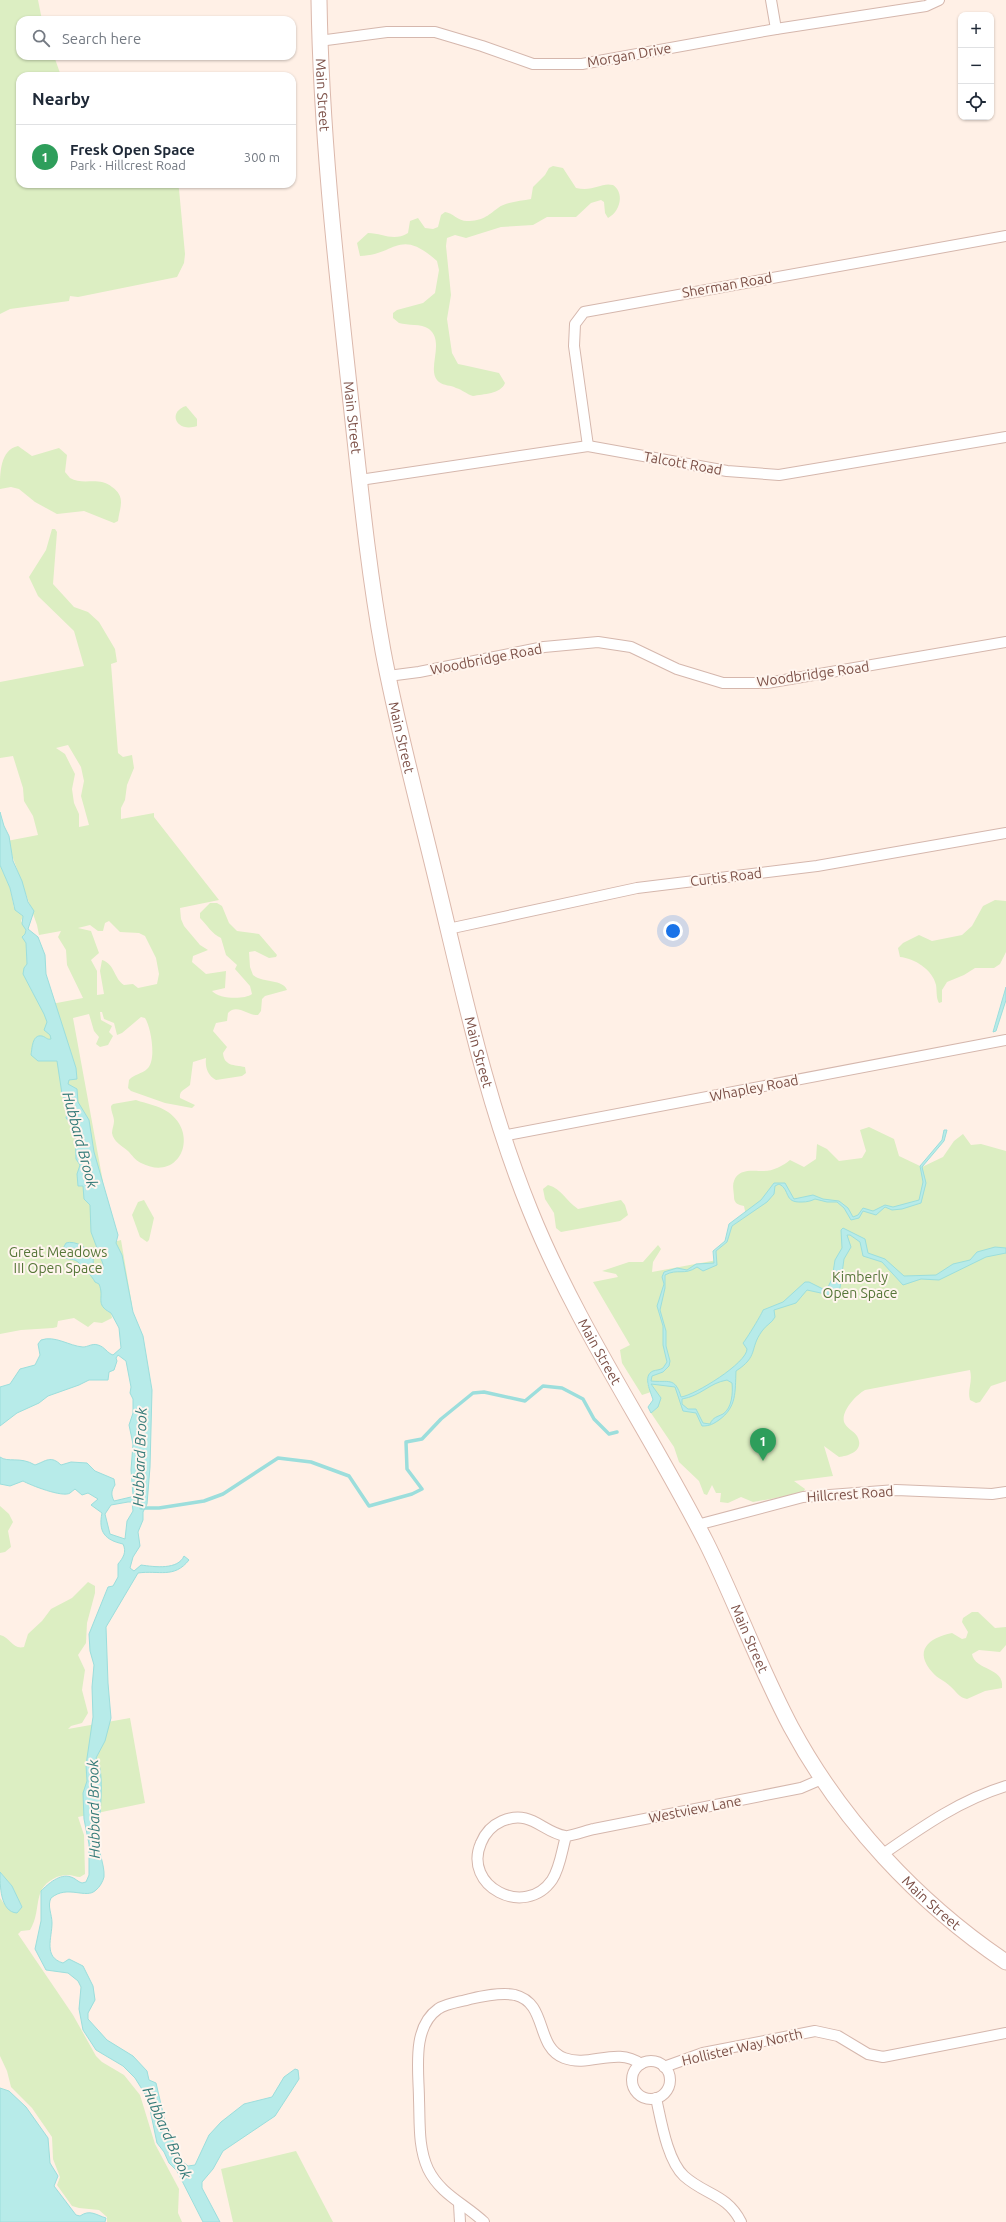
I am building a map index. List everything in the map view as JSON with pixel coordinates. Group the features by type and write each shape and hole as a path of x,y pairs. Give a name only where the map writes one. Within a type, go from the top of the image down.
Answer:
{"main road":[{"name":"Main Street","path":"319,0 320,41 331,217 370,568 388,676 482,1068 502,1136 531,1214 567,1294 697,1525 734,1601 780,1705 822,1779 861,1831 921,1894 962,1930 1006,1962"}],"street":[{"path":"771,0 776,29"},
{"name":"Morgan Drive","path":"320,41 387,32 435,32 482,46 533,64 582,64 776,29 926,6 939,0"},
{"name":"Sherman Road","path":"588,446 574,346 575,324 584,312 1006,236"},
{"name":"Talcott Road","path":"360,480 588,446 727,471 779,475 1006,437"},
{"name":"Woodbridge Road","path":"388,676 419,672 544,647 598,642 631,647 677,669 722,683 767,683 1006,642"},
{"name":"Curtis Road","path":"448,929 637,888 817,866 1006,833"},
{"name":"Whapley Road","path":"502,1136 1006,1040"},
{"name":"Hillcrest Road","path":"697,1525 803,1497 896,1490 992,1494 1006,1492"},
{"name":"Westview Lane","path":"566,1836 594,1828 801,1788 822,1779"},
{"path":"883,1854 942,1814 989,1791 1006,1786"},
{"path":"510,1819 527,1819 566,1836 553,1878 545,1888 534,1895 518,1898 502,1895 494,1890 483,1878 478,1862 480,1846 488,1831 502,1821 510,1819"},
{"name":"Hollister Way North","path":"484,2222 459,2204 431,2175 424,2159 420,2141 419,2050 426,2024 438,2009 474,1998 502,1995 515,1996 526,2001 535,2010 542,2024 548,2045 552,2050 564,2058 580,2060 620,2056 640,2064 654,2061 664,2067 698,2054 805,2032 831,2034 868,2054 883,2057 1006,2032"},
{"path":"640,2064 632,2077 634,2089 642,2097 656,2098 664,2094 670,2083 668,2072 664,2067"},
{"path":"656,2098 666,2138 676,2165 684,2176 726,2202 741,2222"},
{"path":"459,2204 460,2222"}],"green space":[{"path":"0,0 38,0 41,16 16,16 16,60 55,60 60,72 16,72 16,188 179,188 185,254 184,263 177,277 78,297 70,296 69,301 10,309 0,314"},
{"path":"553,166 563,168 576,188 588,189 609,184 613,185 617,188 620,197 620,202 616,211 608,218 605,213 604,202 601,200 591,203 576,217 547,217 533,225 501,227 466,238 455,235 447,238 446,246 451,295 447,319 452,353 458,364 499,373 505,383 503,387 496,391 473,396 439,382 435,377 434,371 436,341 434,335 426,327 399,323 393,318 393,313 397,310 423,303 435,293 439,270 437,261 424,251 414,246 405,244 398,245 372,255 360,256 357,243 368,233 393,237 403,236 408,233 410,221 418,218 425,228 433,229 438,227 441,215 445,212 464,221 481,219 505,204 531,199 533,187 545,175 549,168"},
{"path":"186,406 197,419 197,426 184,427 176,421 177,413 180,409"},
{"path":"18,446 32,456 59,448 67,455 65,472 70,478 80,481 102,482 112,487 121,498 118,521 114,523 84,511 57,514 35,502 19,489 11,487 0,489 0,476 4,457 12,448"},
{"name":"Great Meadows III Open Space","path":"52,529 55,529 57,532 53,584 74,607 88,612 99,622 115,649 117,662 111,664 118,753 123,757 132,755 134,768 127,785 125,800 121,808 121,819 154,813 154,817 219,900 180,908 181,919 184,926 200,945 208,950 193,956 192,962 206,974 226,971 225,988 212,991 215,994 238,998 252,994 250,986 235,969 237,965 226,955 221,938 212,932 200,918 200,913 210,903 217,903 222,906 229,923 237,931 259,934 277,955 276,957 269,958 255,951 249,952 250,967 253,975 281,984 287,990 265,996 262,999 261,1011 258,1015 235,1009 228,1013 227,1021 216,1023 213,1031 227,1047 223,1053 225,1060 230,1064 245,1067 246,1073 242,1076 216,1080 210,1076 207,1070 206,1058 193,1062 190,1085 180,1093 180,1098 195,1105 192,1108 165,1103 131,1091 128,1088 129,1080 133,1076 147,1069 152,1059 151,1036 145,1018 141,1017 122,1033 117,1035 114,1023 104,1019 102,1012 100,1012 101,1020 112,1026 109,1032 113,1036 108,1045 100,1047 96,1044 99,1037 94,1031 89,1014 73,1018 114,1242 121,1240 132,1305 107,1311 111,1313 112,1318 102,1323 94,1322 88,1327 74,1318 58,1321 57,1327 53,1328 21,1330 0,1334 0,865 10,888 14,908 23,916 21,921 26,929 23,936 26,943 26,979 41,1006 83,998 67,965 66,950 58,937 61,931 39,935 37,925 7,841 38,835 33,816 24,801 23,788 13,756 0,758 0,682 84,666 74,631 38,596 29,577 46,550","holes":["68,745 81,767 84,781 81,796 89,825 79,827 79,814 74,803 72,789 75,774 65,754 56,748","109,921 120,932 139,933 145,936 156,958 159,974 157,984 138,988 133,984 124,985 118,979 110,965 102,960 100,971 104,994 97,995 97,971 91,960 99,953 91,931 78,928 90,925 98,931 103,931 105,923"]},
{"path":"995,900 1006,901 1006,952 1000,964 994,968 975,968 964,975 947,982 942,990 942,1002 939,1003 936,985 931,974 917,962 900,957 898,948 903,943 919,935 932,941 962,935 972,926 983,906"},
{"path":"136,1100 156,1106 168,1112 178,1121 183,1132 184,1143 181,1153 175,1161 166,1167 155,1167 139,1162 118,1143 113,1136 112,1132 114,1117 111,1106 113,1104"},
{"name":"Kimberly Open Space","path":"869,1127 894,1139 899,1156 920,1166 920,1170 922,1167 943,1157 954,1141 963,1134 971,1145 981,1144 1006,1151 1006,1381 991,1386 980,1402 976,1403 970,1400 969,1396 971,1378 970,1370 865,1390 847,1408 844,1418 845,1424 857,1436 859,1441 858,1449 852,1454 839,1457 824,1446 833,1476 794,1481 805,1489 803,1493 753,1502 741,1497 728,1503 720,1502 721,1493 716,1493 712,1485 707,1495 704,1494 699,1481 679,1462 674,1447 651,1413 658,1407 655,1390 647,1383 651,1392 642,1395 622,1363 620,1350 630,1345 593,1282 618,1277 616,1274 602,1271 629,1262 643,1262 658,1245 661,1249 653,1262 652,1272 717,1260 716,1251 727,1242 732,1226 746,1216 744,1206 737,1203 734,1199 733,1183 739,1174 747,1171 771,1170 790,1160 804,1167 816,1159 817,1144 827,1149 839,1161 862,1158 866,1151 860,1130"},
{"path":"548,1185 557,1189 578,1209 621,1200 625,1205 628,1215 620,1221 561,1232 556,1228 554,1213 545,1199 543,1189"},
{"path":"144,1200 154,1218 149,1240 147,1242 140,1237 132,1215 138,1202"},
{"path":"0,1506 9,1514 13,1522 8,1531 11,1547 5,1552 0,1553"},
{"path":"88,1582 95,1586 95,1593 87,1623 86,1643 78,1655 85,1670 82,1690 88,1713 82,1723 71,1726 68,1729 130,1718 145,1803 78,1817 84,1835 85,1874 80,1877 68,1875 60,1876 46,1884 40,1895 34,1923 30,1930 21,1931 18,1934 73,2015 96,2056 102,2062 124,2075 140,2095 155,2144 179,2189 178,2213 182,2222 107,2222 107,2217 99,2210 72,2206 57,2185 60,2177 53,2159 52,2137 32,2108 11,2087 7,2071 0,2056 0,1898 8,1909 22,1907 12,1886 0,1872 0,1635 17,1647 24,1647 28,1634 42,1621 51,1609 72,1598"},
{"path":"972,1612 978,1612 995,1628 1006,1627 1006,1645 1000,1652 979,1650 972,1654 978,1664 995,1672 999,1676 1002,1681 1002,1688 985,1691 967,1699 960,1696 948,1684 933,1673 924,1658 924,1652 930,1642 943,1635 952,1633 962,1639 966,1638 968,1632 962,1622 963,1618"},
{"path":"296,2151 333,2222 233,2222 221,2169"}],"water":[{"name":"Hubbard Brook","path":"0,812 9,836 13,861 22,881 28,902 34,911 28,929 38,937 45,955 46,974 76,1068 77,1079 69,1080 68,1084 77,1089 78,1102 89,1120 94,1152 118,1235 116,1243 122,1255 133,1312 143,1336 152,1390 150,1467 147,1504 143,1512 143,1520 138,1532 140,1546 133,1557 130,1568 134,1571 141,1565 159,1567 171,1566 177,1564 184,1556 189,1560 178,1570 172,1572 138,1573 106,1627 111,1718 105,1741 96,1758 101,1774 98,1842 104,1877 99,1887 92,1893 64,1892 51,1898 49,1904 52,1923 50,1946 53,1956 57,1960 63,1963 69,1959 83,1966 93,1986 95,2000 88,2013 88,2019 107,2040 133,2056 147,2071 149,2080 156,2083 167,2130 176,2146 179,2159 188,2166 195,2165 209,2135 221,2122 244,2104 272,2097 284,2077 295,2069 298,2070 299,2079 275,2116 223,2151 213,2169 202,2182 202,2188 220,2222 203,2222 177,2171 169,2163 164,2152 157,2143 148,2100 135,2078 123,2066 96,2050 83,2030 79,2009 81,1987 78,1981 68,1973 46,1970 35,1949 41,1921 41,1891 51,1882 59,1878 67,1876 82,1883 86,1882 89,1875 89,1844 84,1819 83,1793 87,1781 86,1765 93,1717 92,1687 94,1665 90,1651 89,1634 108,1587 113,1586 118,1577 118,1564 123,1557 125,1550 123,1544 112,1540 104,1534 101,1525 102,1513 91,1505 98,1499 88,1493 82,1495 75,1489 70,1493 61,1494 39,1488 23,1481 10,1486 0,1484 0,1457 7,1460 30,1462 35,1465 48,1460 54,1460 61,1465 71,1462 87,1463 95,1471 114,1479 115,1485 112,1497 114,1501 131,1497 133,1495 131,1470 133,1444 129,1425 133,1413 133,1399 130,1393 131,1387 126,1361 118,1355 114,1370 109,1372 108,1380 89,1380 48,1396 39,1403 17,1413 0,1426 0,1387 10,1384 20,1369 35,1365 40,1355 38,1344 41,1340 52,1339 83,1347 96,1345 102,1347 113,1355 121,1348 119,1328 111,1313 101,1304 101,1289 99,1284 95,1282 90,1274 78,1262 67,1259 60,1254 66,1243 70,1242 77,1244 85,1248 93,1257 94,1270 99,1271 103,1268 103,1264 91,1232 90,1205 84,1199 83,1186 78,1186 77,1174 80,1165 76,1159 75,1128 66,1118 69,1107 62,1094 57,1061 38,1061 31,1055 33,1042 36,1037 42,1036 51,1039 50,1035 44,1030 47,1022 44,1014 23,974 24,968 27,964 26,943 22,937 26,930 22,924 23,916 15,910 10,888 0,865","holes":["132,1502 133,1511 127,1521 125,1539 110,1534 105,1514 111,1505"]},
{"path":"1006,987 1006,1000 996,1031 993,1032"},
{"path":"944,1130 947,1130 944,1141 922,1167 926,1183 921,1203 902,1209 892,1210 885,1207 876,1215 863,1211 859,1218 851,1220 844,1208 837,1202 827,1202 815,1199 807,1202 796,1202 790,1198 785,1189 779,1184 775,1186 774,1194 767,1202 732,1226 727,1242 716,1251 717,1265 703,1271 697,1267 685,1272 674,1272 665,1275 665,1288 660,1310 666,1331 666,1346 670,1361 669,1366 663,1372 652,1376 651,1381 666,1381 673,1383 679,1390 681,1397 708,1385 730,1370 745,1355 747,1349 743,1343 763,1310 783,1302 805,1282 809,1282 823,1289 828,1287 832,1279 835,1260 842,1248 841,1230 843,1228 865,1239 868,1253 885,1259 904,1276 936,1275 953,1264 970,1260 977,1252 995,1247 1006,1248 1006,1253 986,1257 939,1280 921,1279 903,1285 882,1262 863,1256 860,1242 850,1235 847,1235 851,1247 844,1259 840,1288 830,1295 807,1290 796,1303 774,1310 775,1317 758,1337 748,1361 736,1371 734,1398 725,1415 713,1424 702,1426 696,1413 683,1411 675,1387 651,1384 661,1398 658,1407 651,1413 648,1407 653,1400 648,1384 648,1377 653,1371 663,1368 667,1362 663,1345 663,1326 657,1306 664,1284 662,1277 664,1272 677,1268 687,1270 696,1264 714,1263 713,1251 725,1241 729,1224 761,1200 774,1183 785,1183 794,1199 813,1195 823,1199 839,1201 848,1208 853,1217 858,1215 863,1208 873,1211 885,1205 893,1207 919,1200 923,1182 920,1166 942,1140","holes":["727,1380 732,1383 732,1396 728,1408 710,1424 703,1423 696,1409 688,1409 682,1404 682,1399 695,1395 715,1384"]},
{"path":"0,1872 12,1886 22,1907 17,1913 7,1908 4,1903 0,1884"},
{"path":"0,2088 9,2091 26,2107 48,2138 50,2163 58,2176 54,2186 76,2215 80,2216 87,2213 93,2213 106,2218 105,2222 0,2222"}],"waterway":[{"name":"Hubbard Brook","path":"141,1508 159,1508 204,1501 223,1494 278,1458 311,1462 349,1476 369,1506 412,1494 422,1489 407,1469 406,1442 422,1439 441,1419 473,1393 484,1392 525,1401 543,1386 562,1388 583,1399 594,1419 609,1434 617,1432"}],"place":[{"name":"Fresk Open Space","path":"763,1461"}]}
